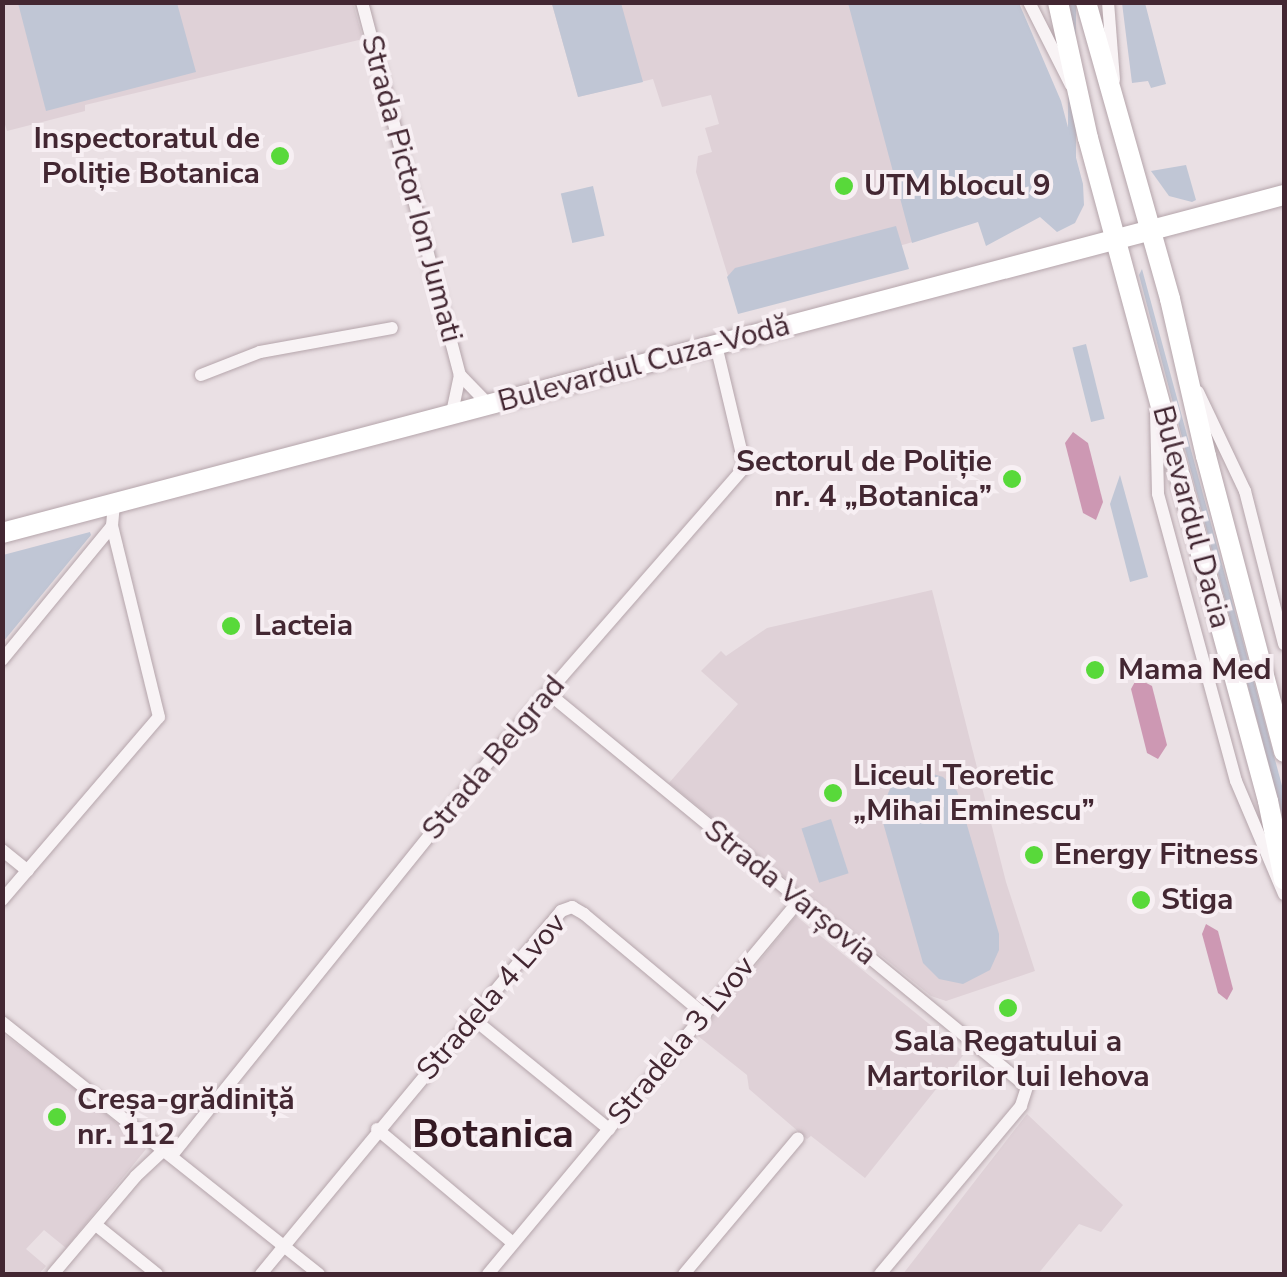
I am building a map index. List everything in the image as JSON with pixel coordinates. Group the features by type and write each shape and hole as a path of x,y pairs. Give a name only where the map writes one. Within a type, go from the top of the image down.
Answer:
{"main road":[{"name":"Bulevardul Dacia","path":"1058,2 1078,99 1268,801 1284,879"},
{"name":"Bulevardul Dacia","path":"1086,2 1152,231 1284,752"},
{"name":"Bulevardul Cuza-Vodă","path":"2,532 1284,195"}],"street":[{"name":"Strada Pictor Ion Jumati","path":"362,2 460,376 452,414"},
{"name":"Bulevardul Dacia","path":"1029,2 1078,99"},
{"name":"Bulevardul Dacia","path":"1108,2 1115,55 1113,93"},
{"path":"202,375 260,352 392,328"},
{"name":"Strada Belgrad","path":"53,1274 136,1176 169,1151 548,693 696,518 744,468 716,345"},
{"name":"Bulevardul Dacia","path":"1188,372 1245,491 1284,644"},
{"name":"Strada Pictor Ion Jumati","path":"460,376 488,405"},
{"name":"Bulevardul Dacia","path":"1155,388 1158,494 1236,781 1284,894"},
{"path":"2,900 158,717 112,526 114,503"},
{"path":"2,660 112,526"},
{"name":"Strada Varșovia","path":"548,693 1021,1080 1027,1095 880,1274"},
{"path":"2,850 28,871"},
{"name":"Stradela 3 Lvov","path":"488,1274 800,900"},
{"name":"Stradela 4 Lvov","path":"261,1274 556,916 572,907 704,1015"},
{"path":"471,1018 609,1129"},
{"path":"2,1022 319,1274"},
{"path":"378,1129 513,1243"},
{"path":"684,1274 798,1138"},
{"path":"96,1225 156,1274"}],"shaded area":[{"path":"2,3 353,3 363,39 85,105 85,111 7,131 2,115"},
{"path":"18,3 177,3 196,72 46,111"},
{"path":"621,3 643,82 578,97 552,4"},
{"path":"848,3 1019,3 1061,101 1083,184 1084,205 1075,223 1057,232 1040,217 986,246 978,222 912,243"},
{"path":"990,3 1043,200 906,244 732,289 696,172 698,156 712,152 705,128 719,124 711,95 662,107 653,79 578,97 552,4"},
{"path":"1068,3 1076,3 1076,171 1068,171"},
{"path":"1122,3 1145,3 1166,84 1151,88 1148,81 1132,83"},
{"path":"1186,165 1196,200 1192,202 1169,196 1151,171"},
{"path":"593,186 604,236 572,243 561,193"},
{"path":"896,226 909,269 738,314 727,277 735,268"},
{"path":"1142,269 1284,793 1284,822 1139,275"},
{"path":"1086,344 1105,419 1091,422 1072,347"},
{"path":"1073,432 1088,443 1103,502 1096,520 1083,513 1065,443"},
{"path":"1120,475 1148,577 1130,582 1110,504"},
{"path":"90,532 91,535 3,642 3,555"},
{"name":"Liceul Teoretic „Mihai Eminescu”","path":"932,590 1006,882 1035,971 946,1001 931,996 669,783 738,704 701,671 721,651 726,656 767,628"},
{"path":"1137,678 1152,686 1167,745 1158,759 1147,753 1131,689"},
{"path":"923,771 943,777 957,791 999,934 999,950 990,970 963,984 939,979 923,963 880,812 893,782"},
{"path":"831,819 849,873 819,883 802,829"},
{"path":"796,916 965,1053 865,1178 811,1136 807,1139 749,1089 747,1075 698,1036"},
{"path":"1206,924 1218,931 1233,989 1227,1000 1218,993 1202,934"},
{"name":"Creșa-grădiniță nr. 112","path":"2,1033 81,1092 146,1149 66,1248 44,1230 26,1249 46,1266 39,1274 3,1274"},
{"path":"1027,1114 1123,1205 1101,1232 1079,1224 1038,1274 903,1274"}],"place":[{"name":"Inspectoratul de Poliție Botanica","path":"280,156"},
{"name":"UTM blocul 9","path":"844,186"},
{"name":"Sectorul de Poliție nr. 4 „Botanica”","path":"1012,479"},
{"name":"Lacteia","path":"231,626"},
{"name":"Mama Med","path":"1095,670"},
{"name":"Liceul Teoretic „Mihai Eminescu”","path":"833,793"},
{"name":"Energy Fitness","path":"1034,855"},
{"name":"Stiga","path":"1141,900"},
{"name":"Sala Regatului a Martorilor lui Iehova","path":"1008,1008"},
{"name":"Creșa-grădiniță nr. 112","path":"57,1117"}],"district":[{"name":"Botanica","path":"493,1134"}]}
